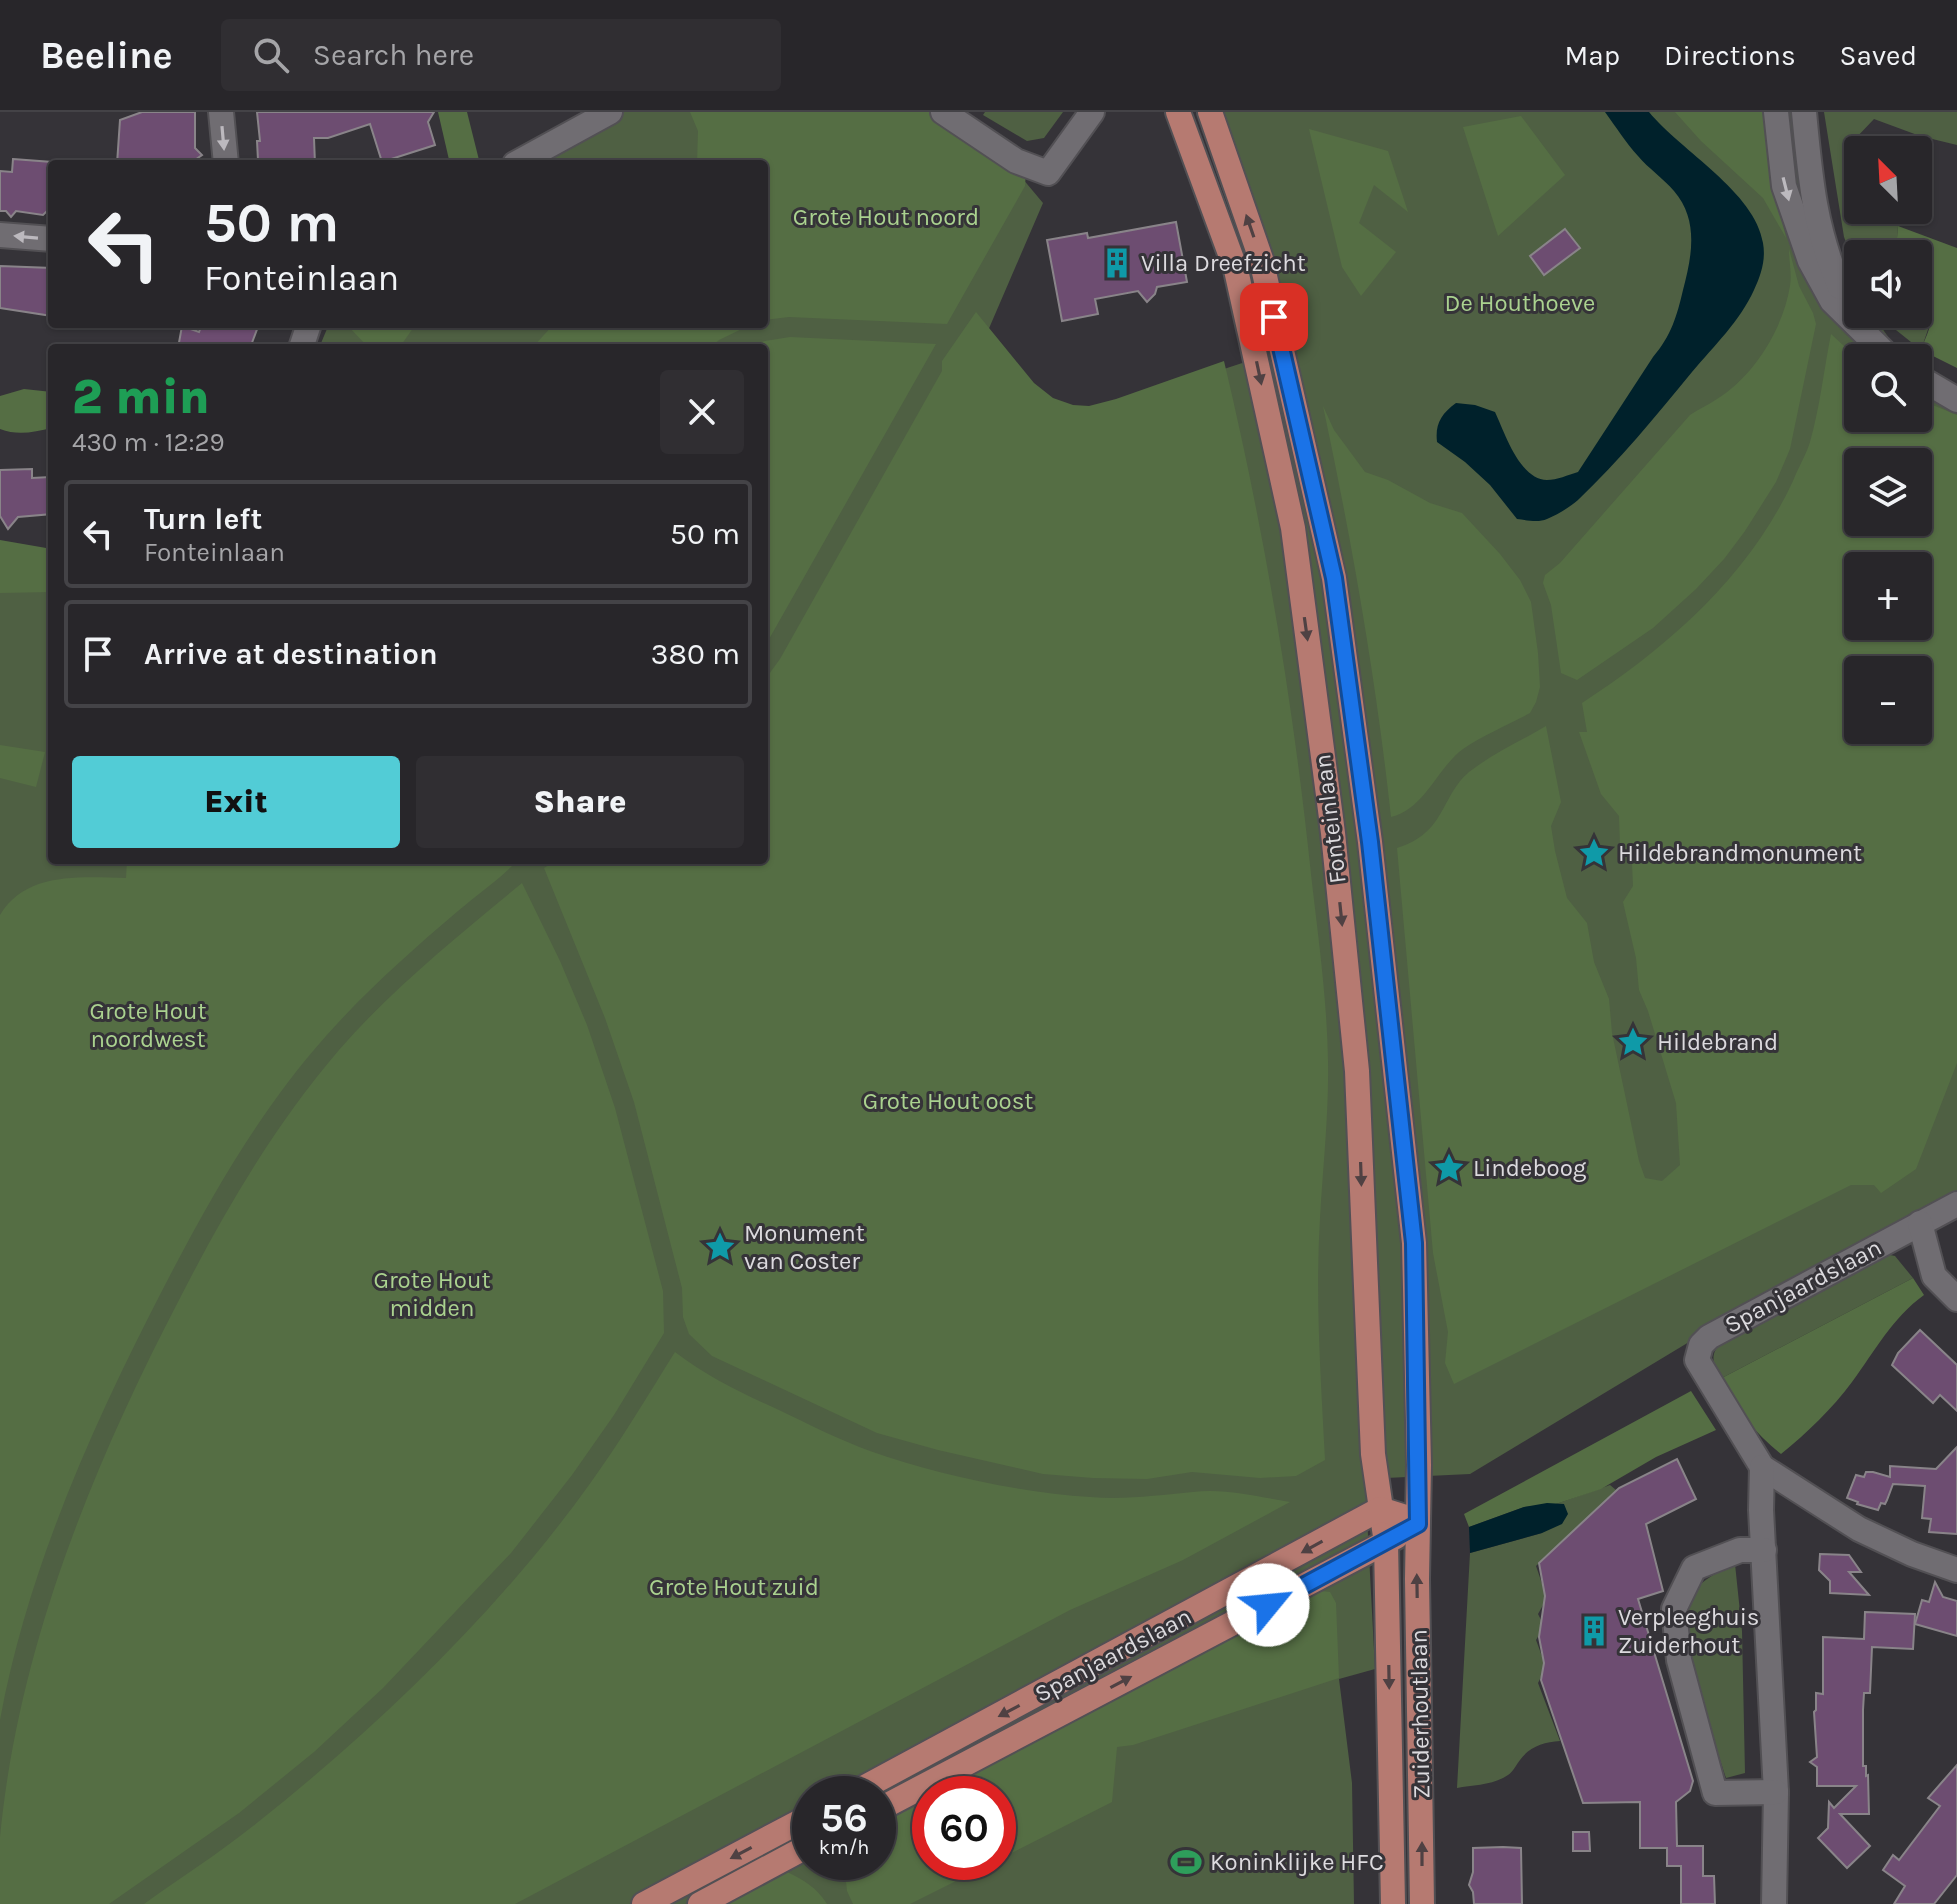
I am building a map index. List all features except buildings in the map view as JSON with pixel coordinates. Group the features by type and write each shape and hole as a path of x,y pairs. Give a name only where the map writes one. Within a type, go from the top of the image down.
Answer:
{"main road":[{"name":"Fonteinlaan","path":"1178,112 1236,270 1293,528 1333,833 1357,1071 1373,1454 1386,1543"},
{"name":"Fonteinlaan","path":"1210,112 1261,259 1334,578 1370,842 1414,1243 1418,1523"},
{"path":"1380,1509 1418,1523"},
{"name":"Spanjaardslaan","path":"885,1776 1380,1509"},
{"name":"Spanjaardslaan","path":"896,1801 1386,1543 1418,1523"},
{"name":"Zuiderhoutlaan","path":"1418,1523 1422,1904"},
{"name":"Zuiderhoutlaan","path":"1386,1543 1393,1904"},
{"path":"644,1904 792,1826"},
{"path":"700,1904 792,1855"}],"street":[{"path":"221,112 226,160"},
{"path":"522,160 610,112"},
{"path":"943,112 1016,161 1048,173 1092,112"},
{"path":"1776,112 1784,186 1810,261 1832,301 1876,344"},
{"path":"1804,112 1812,195 1820,236 1829,263 1860,329"},
{"path":"0,235 48,239"},
{"path":"1932,385 1957,400"},
{"name":"Spanjaardslaan","path":"1762,1467 1697,1360 1701,1345 1709,1337 1957,1204"},
{"path":"1920,1223 1934,1276 1957,1299"},
{"path":"1762,1467 1776,1792 1774,1904"},
{"path":"1762,1467 1859,1529 1912,1554 1957,1570"},
{"path":"1764,1550 1740,1550 1694,1568 1674,1609 1679,1660 1715,1793 1776,1792"}],"green space":[{"path":"438,112 467,112 479,160 449,160"},
{"name":"De Houthoeve","path":"623,112 916,112 1017,172 1043,203 987,333 1044,403 1107,411 1294,346 1223,112 1799,112 1815,183 1844,267 1844,328 1882,328 1893,344 1844,344 1844,432 1932,432 1932,384 1957,394 1957,1190 1919,1215 1772,1292 1470,1474 1365,1479 1375,1669 1339,1679 1352,1783 1354,1904 0,1904 0,544 48,557 48,864 768,864 768,344 321,344 327,328 768,328 768,160 540,160 581,131"},
{"name":"Grote Hout noord","path":"690,112 930,112 1026,171 1025,186 947,324 789,317 768,320 768,160 697,160 698,131"},
{"path":"985,112 1063,112 1044,138 1027,141 983,115"},
{"path":"1675,112 1764,112 1774,184 1786,238 1763,198 1701,141"},
{"path":"1824,112 1957,112 1957,145 1932,139 1932,136 1920,136 1874,119 1858,136 1844,136 1844,224 1896,224 1898,240 1845,240"},
{"path":"1521,116 1565,175 1498,236 1463,127"},
{"path":"1309,129 1388,151 1408,212 1374,185 1359,223 1396,252 1361,296 1342,267"},
{"path":"1898,226 1957,248 1957,368 1932,356 1932,344 1923,344 1932,328 1932,240 1897,238"},
{"path":"1789,249 1799,286 1816,324 1790,449 1776,482 1724,559 1653,628 1577,680 1561,673 1551,605 1543,583 1545,575 1560,563 1690,415 1730,389 1755,364 1781,319 1791,281"},
{"name":"Grote Hout oost","path":"976,312 1034,383 1053,398 1073,405 1089,406 1116,399 1224,361 1252,488 1286,680 1304,809 1326,1014 1328,1100 1318,1279 1325,1460 1296,1476 1260,1478 1192,1472 1147,1479 1093,1478 1043,1474 938,1450 877,1433 712,1356 689,1334 683,1317 682,1288 634,1102 605,1018 544,868 550,864 768,864 768,676 942,371 942,361"},
{"path":"350,328 413,328 402,344 365,344"},
{"path":"550,328 744,328 714,344 536,344"},
{"path":"1894,328 1929,328 1923,344 1914,344"},
{"path":"1831,334 1844,346 1844,432 1932,432 1932,405 1957,415 1957,1063 1916,1169 1881,1193 1874,1185 1851,1185 1454,1384 1445,1363 1448,1332 1433,1253 1397,848 1413,841 1434,824 1452,792 1469,772 1546,726 1561,802 1551,826 1555,851 1567,898 1587,923 1594,962 1609,999 1612,1033 1639,1161 1645,1178 1662,1181 1680,1165 1676,1103 1639,990 1636,958 1623,902 1633,886 1632,863 1620,845 1619,816 1601,794 1579,732 1587,732 1582,703 1675,633 1730,578 1775,516 1808,447 1817,415"},
{"path":"790,337 936,344 768,641 768,344 757,344"},
{"path":"24,389 48,392 48,429 20,433 0,429 0,396"},
{"path":"1323,406 1334,430 1365,472 1388,480 1430,503 1462,513 1500,554 1520,580 1531,602 1540,687 1530,713 1463,749 1422,797 1391,817 1362,611"},
{"path":"0,540 48,548 48,592 0,593"},
{"path":"0,745 45,752 36,787 0,778"},
{"name":"Grote Hout noordwest","path":"127,864 514,864 407,956 341,1019 279,1094 218,1187 113,1389 66,1497 28,1607 0,1720 0,915 11,901 40,884 74,878 126,878"},
{"name":"Grote Hout midden","path":"522,883 587,1025 615,1108 663,1291 664,1333 614,1415 511,1553 383,1688 314,1752 239,1813 109,1904 0,1904 0,1837 9,1767 23,1697 42,1629 89,1494 147,1363 179,1300 252,1170 315,1079 360,1027 404,984"},
{"path":"1885,1254 1895,1256 1913,1278 1720,1379 1714,1359 1722,1341"},
{"path":"1913,1278 1924,1295 1893,1324 1836,1402 1781,1454 1746,1420 1720,1379"},
{"name":"Grote Hout zuid","path":"675,1352 726,1384 836,1437 870,1451 950,1475 1007,1487 1090,1497 1129,1498 1217,1491 1290,1502 1183,1560 1070,1610 515,1904 144,1904 240,1836 299,1789 389,1709 475,1624 553,1533 589,1485"},
{"path":"1691,1391 1716,1430 1656,1457 1601,1489 1556,1504 1524,1507 1469,1527 1464,1514"},
{"path":"1610,1485 1616,1490 1536,1566 1547,1598 1538,1614 1544,1626 1536,1640 1546,1667 1538,1683 1560,1741 1532,1749 1502,1778 1457,1788 1470,1553 1542,1533 1564,1504 1556,1504"},
{"path":"1735,1564 1742,1631 1745,1773 1726,1778 1691,1662 1684,1617 1687,1602 1696,1589"},
{"path":"1321,1591 1330,1592 1336,1603 1339,1678 1133,1745 1117,1747 1112,1802 1016,1851 1016,1776 970,1776"},
{"path":"912,1806 912,1880 958,1880 910,1904 853,1904 846,1880 896,1880 896,1815"},
{"path":"787,1872 792,1874 792,1880 802,1880 809,1885 827,1904 726,1904"}],"water":[{"path":"1605,112 1649,112 1732,189 1757,224 1764,249 1762,267 1754,290 1734,323 1593,485 1575,503 1551,517 1536,521 1517,519 1490,485 1437,442 1438,425 1443,415 1456,403 1495,412 1514,454 1528,472 1547,480 1578,472 1669,333 1686,277 1691,239 1682,202 1634,151"},
{"path":"1564,1504 1568,1514 1562,1524 1542,1533 1470,1553 1469,1527 1524,1507"}],"place":[{"name":"Villa Dreefzicht","path":"1117,263"},
{"name":"Hildebrandmonument","path":"1594,853"},
{"name":"Hildebrand","path":"1633,1042"},
{"name":"Lindeboog","path":"1449,1168"},
{"name":"Monument van Coster","path":"720,1247"},
{"name":"Verpleeghuis Zuiderhout","path":"1594,1631"},
{"name":"Koninklijke HFC","path":"1186,1862"}],"route":[{"path":"1268,1605 1418,1524 1419,1465 1414,1243 1370,842 1334,578 1274,317"}]}
